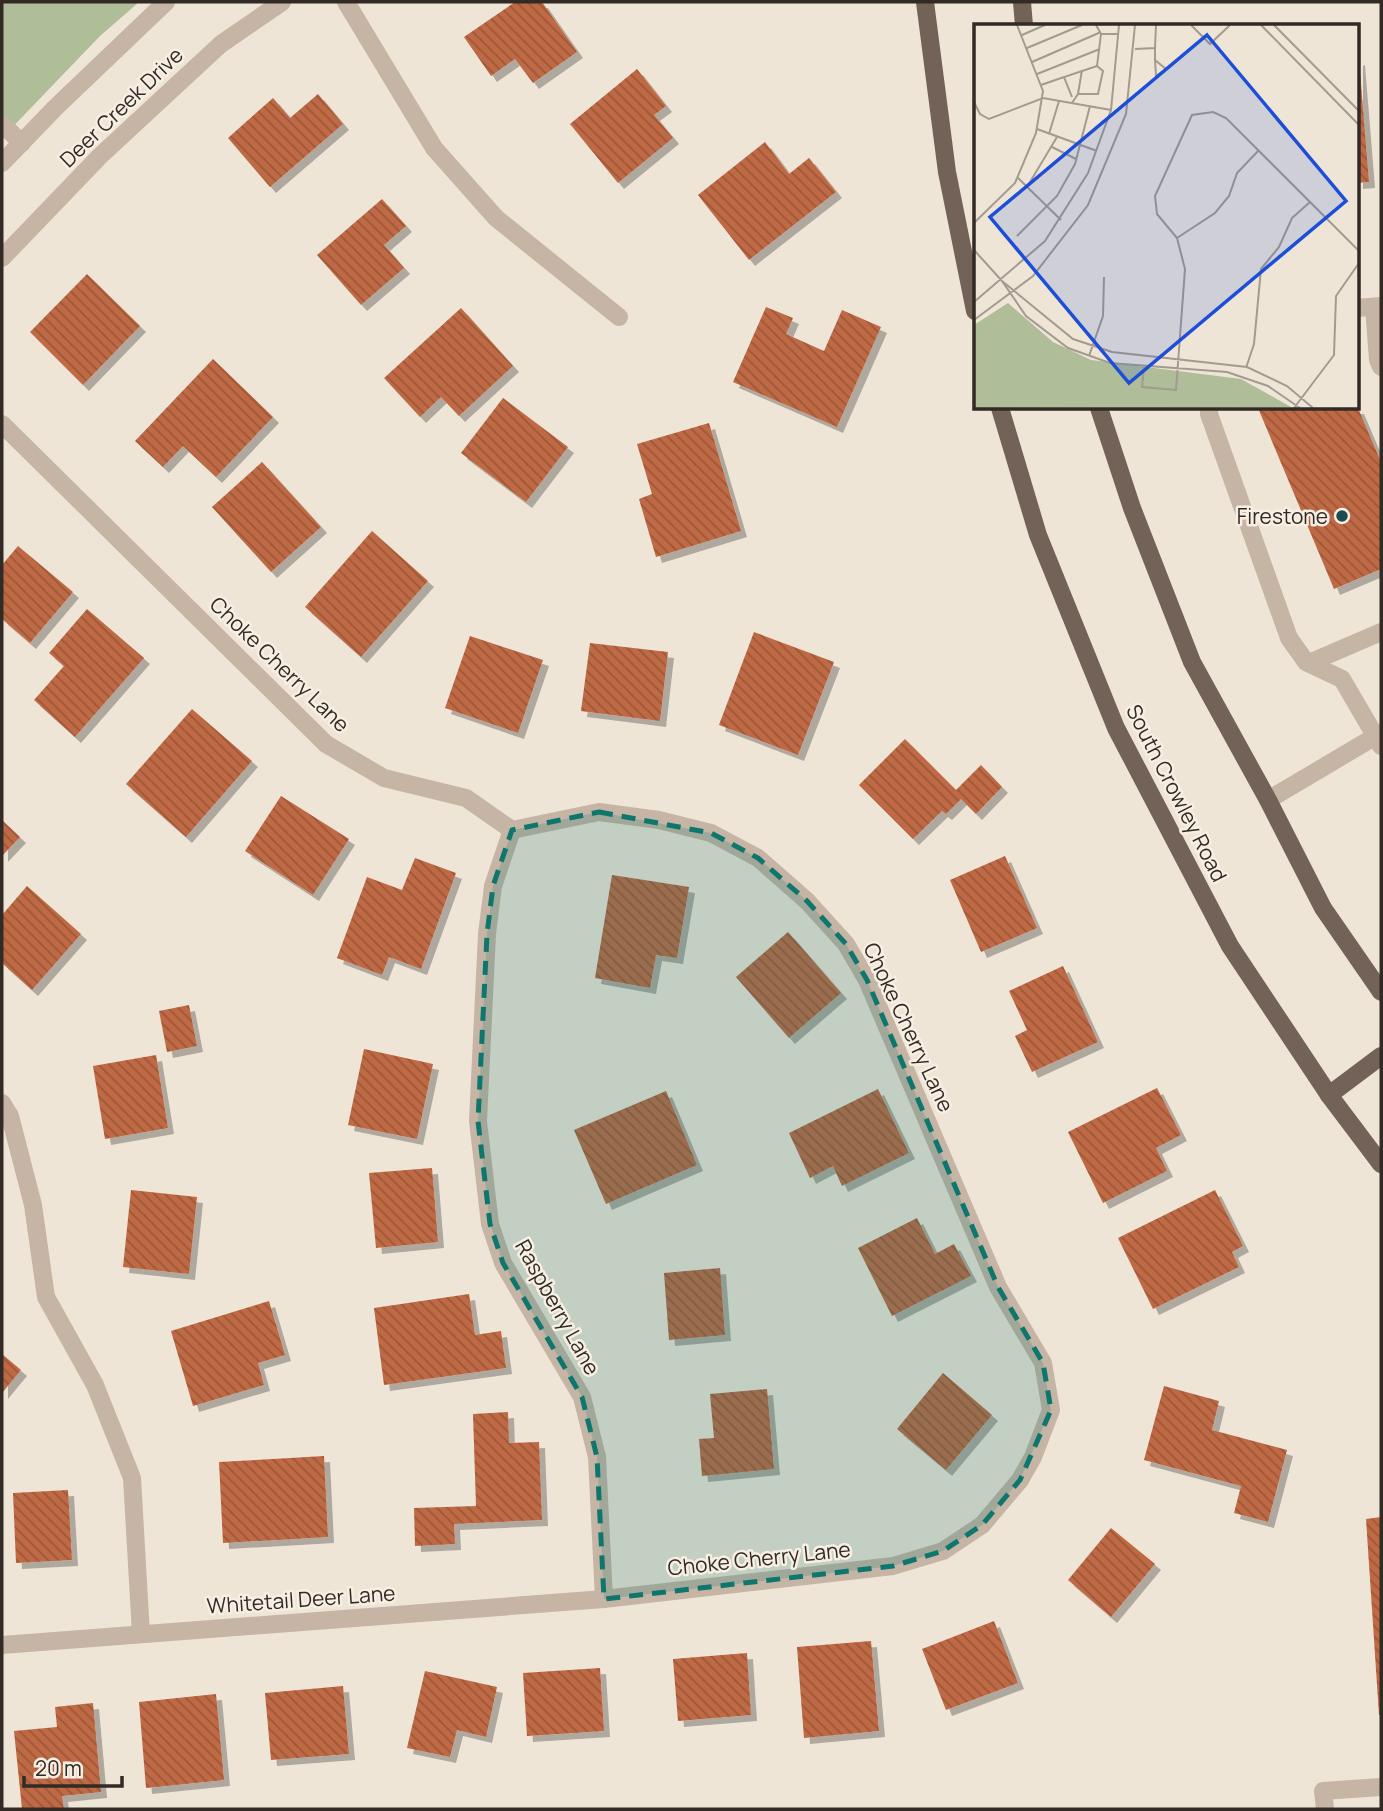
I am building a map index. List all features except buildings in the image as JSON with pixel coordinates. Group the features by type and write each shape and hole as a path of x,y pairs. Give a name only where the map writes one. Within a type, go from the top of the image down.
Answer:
{"main road":[{"path":"925,2 947,172 974,306"},
{"path":"1022,2 1024,24"},
{"name":"South Crowley Road","path":"1001,410 1038,535 1116,728 1230,946 1329,1095 1381,1164"},
{"path":"1100,410 1132,508 1192,662 1268,800 1323,908 1381,992"},
{"path":"1329,1095 1381,1056"}],"street":[{"name":"Deer Creek Drive","path":"2,163 55,108 166,2"},
{"name":"Deer Creek Drive","path":"2,258 100,156 221,44 282,2"},
{"path":"346,2 434,148 496,218 619,317"},
{"path":"2,124 22,143"},
{"path":"1371,307 1381,367"},
{"path":"1210,410 1289,638 1306,662 1342,679 1379,738 1268,800"},
{"name":"Choke Cherry Lane","path":"2,424 326,744 384,778 466,798 512,830 599,812 659,820 711,833 758,858 807,901 846,944 867,980 998,1287 1043,1363 1051,1410 1033,1457 1020,1480 982,1525 943,1551 893,1566 604,1599"},
{"path":"1310,663 1381,632"},
{"name":"Raspberry Lane","path":"512,830 493,886 488,922 478,1121 490,1224 503,1263 582,1397 597,1457 604,1599"},
{"path":"2,1103 10,1116 33,1205 46,1297 95,1385 132,1478 141,1634"},
{"name":"Whitetail Deer Lane","path":"2,1645 604,1599"},
{"path":"1325,1809 1323,1791 1381,1787"}],"highlighted area":[{"path":"599,812 711,833 758,858 807,901 846,944 867,980 998,1287 1043,1363 1051,1410 1020,1480 982,1525 943,1551 893,1566 604,1599 597,1457 582,1397 503,1263 490,1224 478,1121 487,934 493,886 512,830"}],"green space":[{"path":"2,2 139,2 100,36 2,138"}],"place":[{"name":"Firestone","path":"1342,516"}]}
